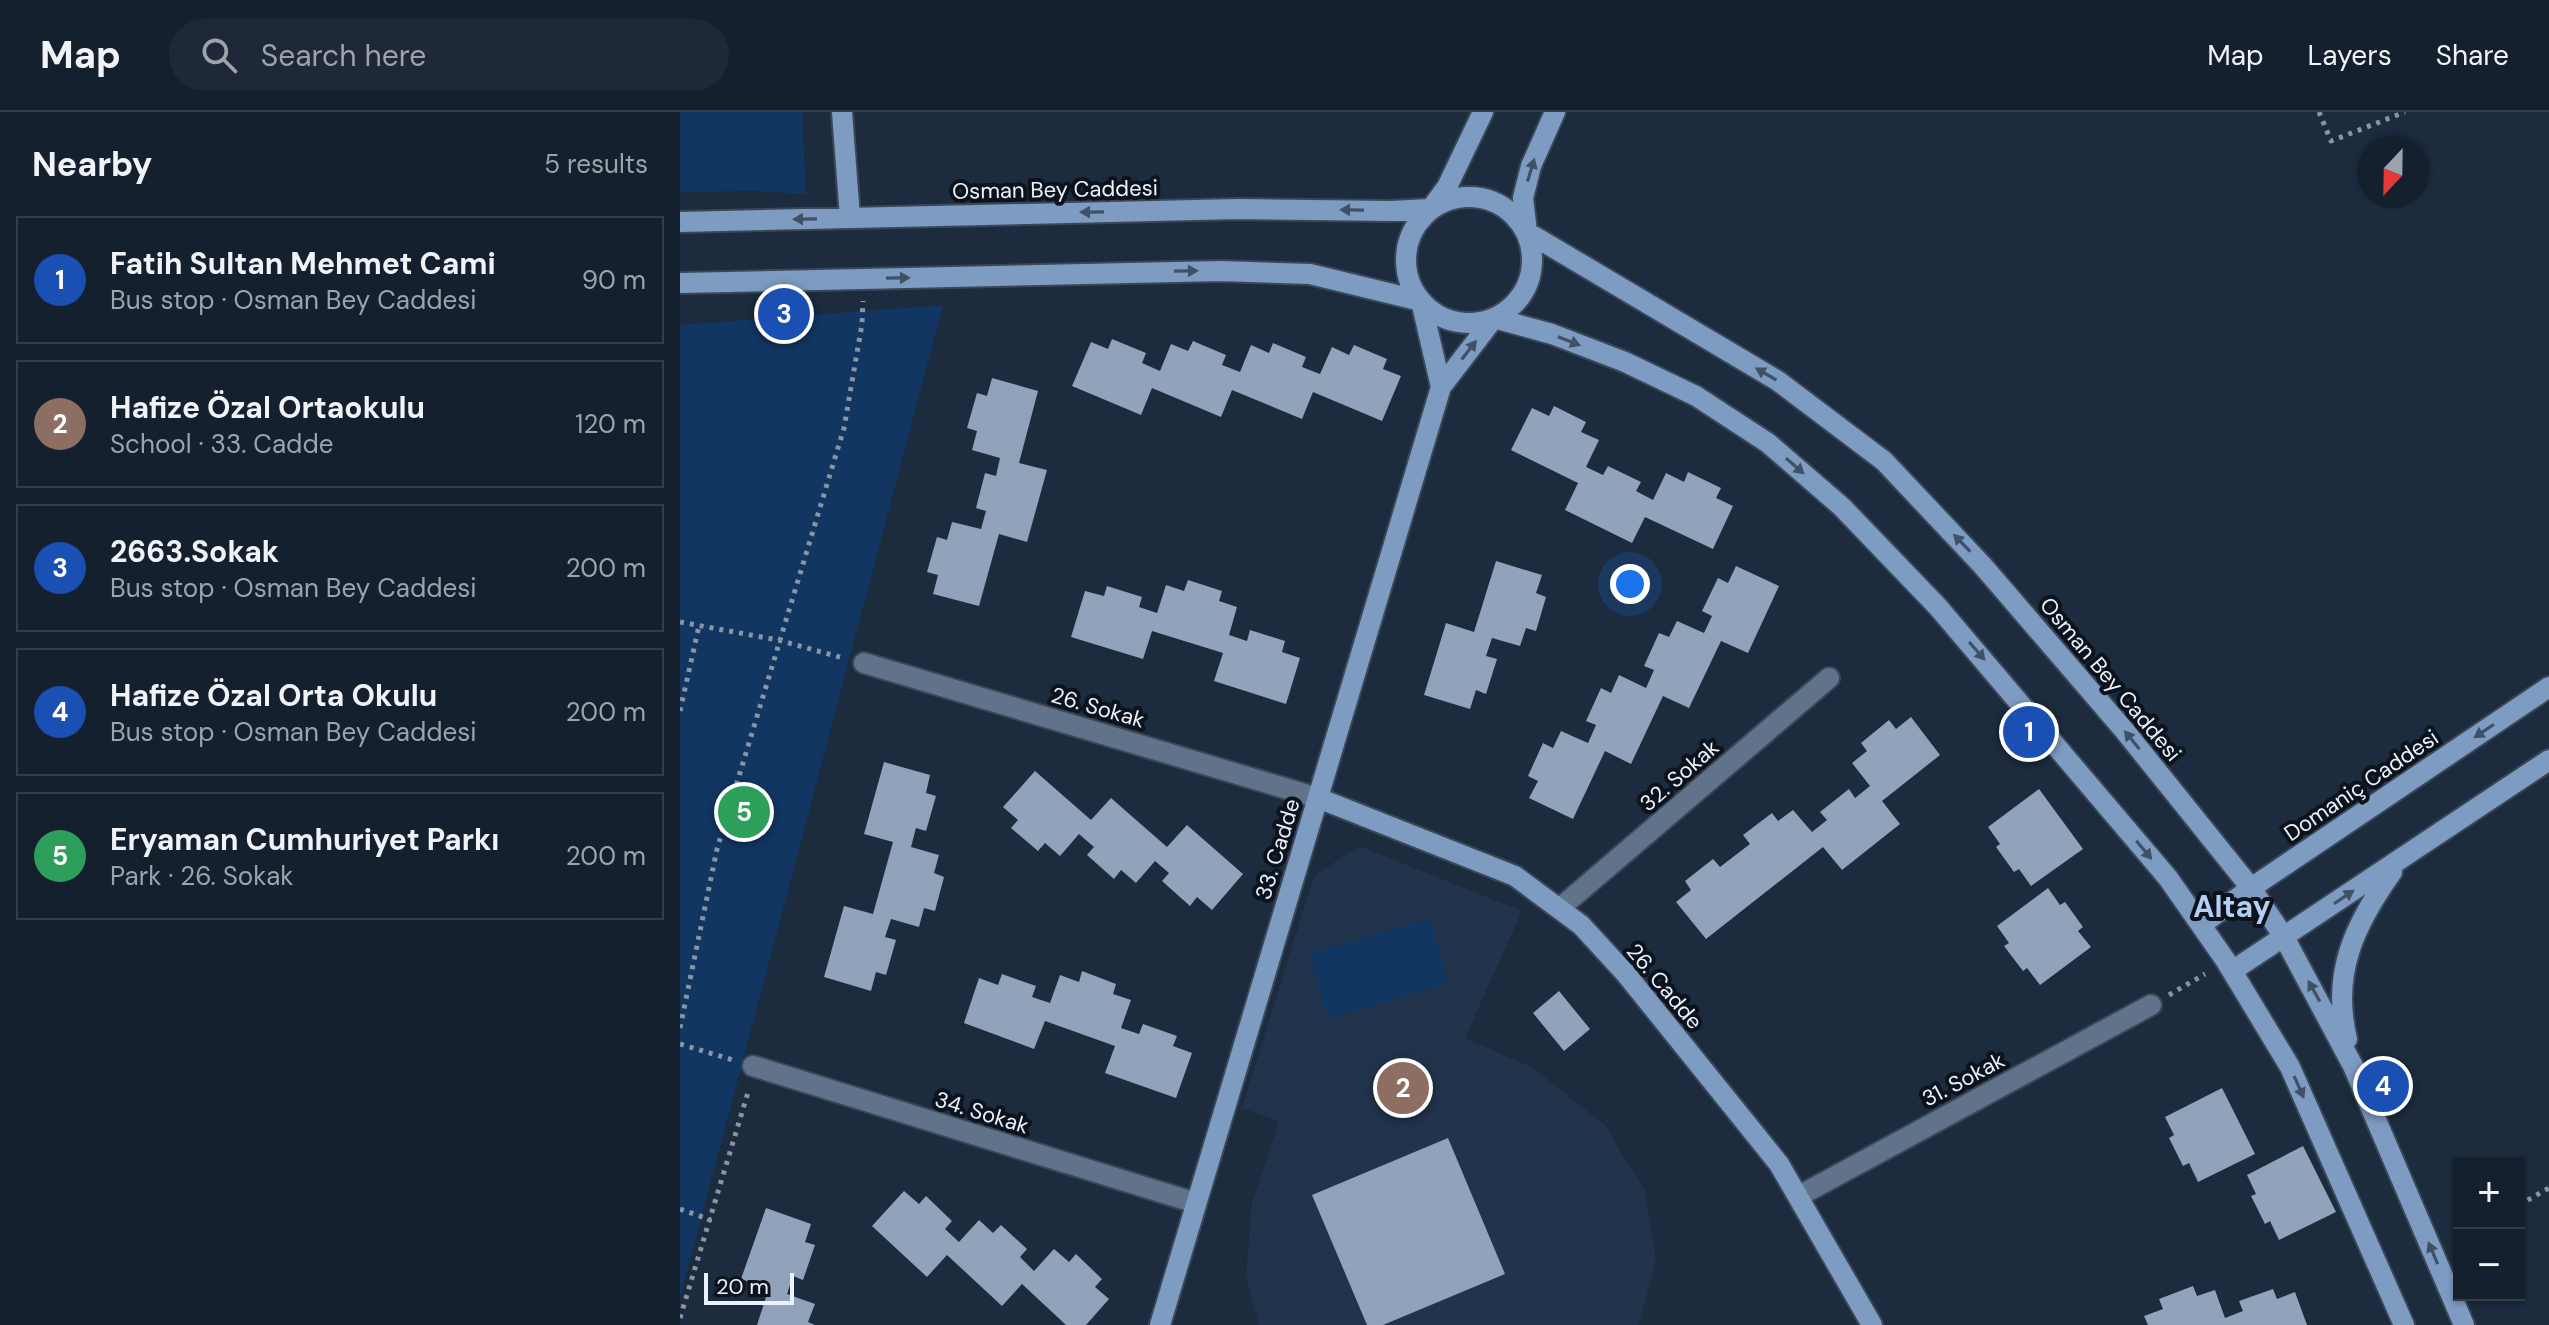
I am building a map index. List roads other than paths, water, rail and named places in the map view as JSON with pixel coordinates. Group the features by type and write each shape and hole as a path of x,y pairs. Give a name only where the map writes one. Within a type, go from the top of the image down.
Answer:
{"main road":[{"path":"842,112 850,218"},
{"path":"1483,112 1447,187 1418,221 1405,253 1411,287 1421,301 1436,314 1454,321 1475,323 1494,318 1511,308 1524,292 1532,273 1533,252 1523,198 1531,166 1555,112"},
{"path":"1430,209 1447,200 1465,196 1484,198 1502,205 1527,232"},
{"name":"Osman Bey Caddesi","path":"680,222 1238,209 1430,209"},
{"name":"Osman Bey Caddesi","path":"1527,232 1778,381 1884,461 1983,566 2124,730 2251,888 2284,937 2353,1066 2464,1325"},
{"path":"680,283 1221,271 1310,274 1421,301"},
{"name":"33. Cadde","path":"1421,301 1441,387"},
{"path":"1494,318 1552,334 1625,362 1696,396 1779,452 1842,507 1938,607 2168,878 2229,966 2290,1067 2404,1325"},
{"name":"33. Cadde","path":"1160,1325 1441,387 1494,318"},
{"name":"Domaniç Caddesi","path":"2201,925 2549,687"},
{"path":"2229,966 2284,937 2549,760"},
{"name":"26. Cadde","path":"1318,798 1515,876 1581,925 1626,974 1779,1164 1872,1325"},
{"path":"2353,1066 2343,1024 2341,985 2350,942 2370,903 2400,860"}],"street":[{"name":"26. Sokak","path":"864,663 1318,798"},
{"name":"32. Sokak","path":"1560,908 1829,678"},
{"name":"31. Sokak","path":"1799,1196 2151,1005"},
{"name":"34. Sokak","path":"756,1067 1196,1203"}],"place":[{"name":"2663.Sokak","path":"784,314"},
{"name":"Fatih Sultan Mehmet Cami","path":"2029,732"},
{"name":"Eryaman Cumhuriyet Parkı","path":"744,812"},
{"name":"Hafize Özal Orta Okulu","path":"2383,1086"},
{"name":"Hafize Özal Ortaokulu","path":"1403,1088"}],"district":[{"name":"Altay","path":"2232,907"}]}
